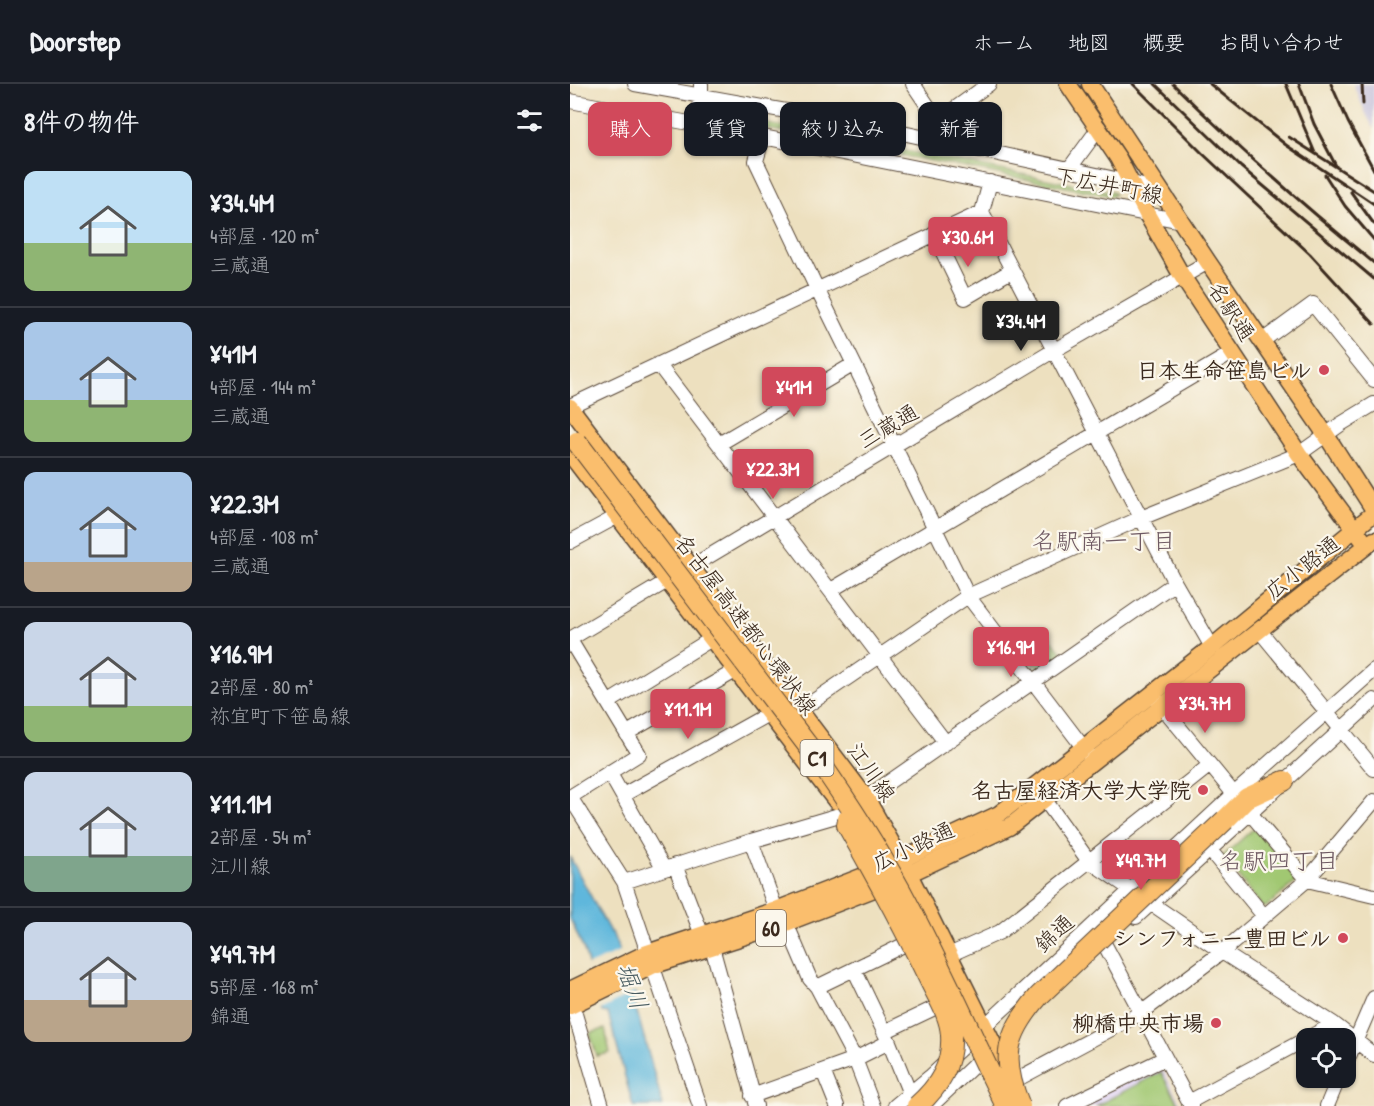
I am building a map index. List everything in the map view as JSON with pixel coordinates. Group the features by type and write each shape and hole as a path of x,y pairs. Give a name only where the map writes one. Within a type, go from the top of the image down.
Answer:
{"highway":[{"name":"名古屋高速都心環状線","path":"572,440 854,805 925,938 1006,1106"},
{"path":"1022,1106 1011,1078 1008,1057 1016,1026 1026,1011 1247,798 1284,781"},
{"path":"854,805 848,825 913,946 946,1015 951,1034 946,1069 940,1083 930,1095 914,1100"}],"main road":[{"name":"名駅通","path":"1068,84 1118,159 1182,276 1299,454 1354,530 1372,546"},
{"name":"名駅通","path":"1090,84 1326,435 1374,512"},
{"name":"江川線","path":"570,407 800,711 854,805 883,877 916,939 997,1106"},
{"name":"江川線","path":"572,440 618,516 770,713 854,805 905,866 1022,1106"},
{"name":"広小路通","path":"1157,701 1212,647 1374,512"},
{"name":"広小路通","path":"570,999 650,960 781,916 883,877 999,814 1089,755 1157,701 1259,630 1372,546"},
{"name":"広小路通","path":"905,866 1008,827 1045,800 1089,755"}],"street":[{"name":"下広井町線","path":"635,84 701,90 918,138"},
{"path":"913,84 925,102"},
{"path":"964,102 989,84"},
{"name":"下広井町線","path":"570,101 684,122"},
{"path":"1069,169 1099,128"},
{"name":"下広井町線","path":"768,138 1181,221"},
{"path":"758,156 756,161 817,289 968,596 1089,755"},
{"name":"下広井町線","path":"1002,156 1129,182 1161,192"},
{"path":"990,182 981,212 1175,583 1212,647"},
{"path":"570,407 981,212"},
{"path":"934,234 965,298 1011,271"},
{"name":"三蔵通","path":"570,640 1053,351 1208,262"},
{"path":"1262,341 1313,304 1374,380"},
{"path":"831,590 1232,352"},
{"path":"658,364 945,743"},
{"path":"719,444 854,364"},
{"path":"800,711 968,596 1141,518 1299,454 1374,404"},
{"path":"570,542 618,516"},
{"path":"624,882 854,805 1175,583"},
{"path":"1259,630 1374,769"},
{"path":"609,702 713,638"},
{"path":"570,640 639,754 570,797 624,882 700,1106"},
{"path":"627,733 737,670"},
{"name":"錦通","path":"896,1106 914,1100 966,1043 1234,794 1374,670"},
{"name":"錦通","path":"931,1106 1249,812 1374,700"},
{"path":"1157,701 1234,794"},
{"path":"623,795 770,713"},
{"path":"949,956 1000,932 1210,765"},
{"path":"609,772 669,867 707,941 754,1101 855,1059 887,1037 947,1002"},
{"path":"1045,800 1088,860 1222,952 1339,1028"},
{"path":"1012,1082 1141,1013 1222,952 1307,879 1374,801"},
{"path":"1249,812 1307,879 1374,896"},
{"path":"751,841 781,916 810,979 818,987 855,1059 873,1106"},
{"path":"1209,849 1264,916"},
{"path":"818,987 916,939"},
{"path":"1105,945 1190,1104 1296,1044"},
{"path":"855,969 914,1100"},
{"path":"1356,1040 1374,998"},
{"path":"570,999 602,1106"},
{"path":"1326,1028 1334,1024"},
{"path":"1356,1043 1374,1054"},
{"path":"1067,1106 1165,1058"},
{"path":"823,1071 837,1106"},
{"path":"1331,1103 1336,1088"}],"shaded area":[{"path":"1353,84 1374,84 1374,129 1366,114"},
{"path":"1161,1066 1182,1106 1075,1106"}],"green space":[{"path":"768,124 780,126 780,131 768,129"},
{"path":"906,151 918,154 918,156 930,156 1112,192 1115,194 1112,196 906,156"},
{"path":"1050,637 1063,654 1041,670 1035,667 1026,654"},
{"path":"1257,829 1297,877 1296,882 1266,907 1262,907 1223,856 1252,830"},
{"path":"605,1029 610,1053 597,1056 590,1033"},
{"path":"1161,1072 1180,1106 1096,1106"}],"water":[{"path":"570,857 612,932 637,998 634,1001 663,1106 633,1106 608,1013 602,1012 584,950 570,918"}],"pier":[{"path":"621,951 637,991 600,1010 586,966"}],"railway":[{"path":"1133,84 1203,154 1310,254 1374,324"},
{"path":"1155,84 1241,167 1374,279"},
{"path":"1173,84 1271,176 1374,263"},
{"path":"1210,84 1286,145 1374,204"},
{"path":"1286,84 1315,153"},
{"path":"1299,84 1314,124 1336,166"},
{"path":"1331,84 1374,170"},
{"path":"1362,84 1363,104"},
{"path":"1289,137 1374,191"},
{"path":"1325,175 1345,206 1374,240"},
{"path":"1351,192 1374,224"}],"place":[{"name":"日本生命笹島ビル","path":"1324,370"},
{"name":"名古屋経済大学大学院","path":"1203,790"},
{"name":"シンフォニー豊田ビル","path":"1343,938"},
{"name":"柳橋中央市場","path":"1216,1023"}],"district":[{"name":"名駅南一丁目","path":"1104,540"},
{"name":"名駅四丁目","path":"1279,860"}],"water label":[{"name":"堀川","path":"633,986"}]}
